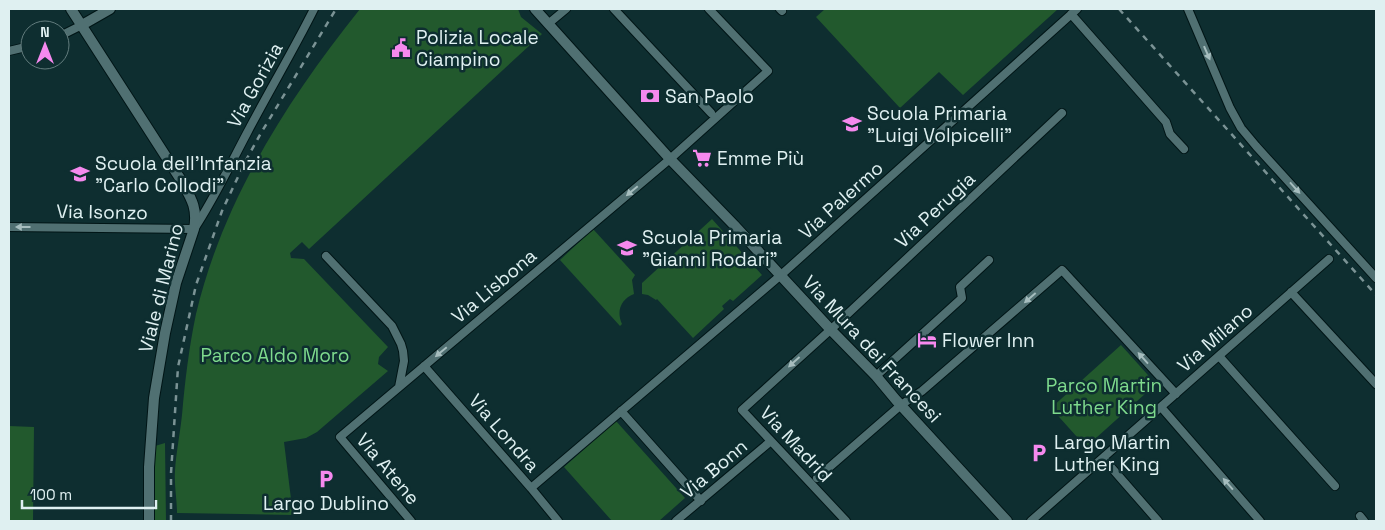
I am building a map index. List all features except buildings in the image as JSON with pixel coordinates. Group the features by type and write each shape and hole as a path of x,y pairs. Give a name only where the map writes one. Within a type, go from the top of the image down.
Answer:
{"street":[{"name":"Viale di Marino","path":"71,9 162,150 191,198 195,210 196,221 176,283 154,398 149,467 149,521"},
{"path":"70,31 110,9"},
{"name":"Via Gorizia","path":"194,229 208,207 314,9"},
{"name":"Via Mura dei Francesi","path":"531,9 548,24"},
{"name":"Via Mura dei Francesi","path":"535,9 670,159 781,275 830,330 876,376 1007,521"},
{"path":"548,24 566,9"},
{"path":"614,9 711,112"},
{"name":"Via Lisbona","path":"340,437 670,159 768,72 709,9"},
{"path":"1188,9 1230,108 1241,128 1376,278"},
{"path":"1074,11 1166,122 1170,134 1184,149"},
{"name":"Via Palermo","path":"531,488 781,275 1074,11"},
{"name":"Via Perugia","path":"830,330 1062,113"},
{"name":"Via Isonzo","path":"9,227 194,229"},
{"path":"326,256 392,326 402,344 403,351 404,361 400,387"},
{"name":"Via Milano","path":"1031,521 1329,259"},
{"path":"876,376 962,298 960,287 990,260"},
{"path":"817,478 901,405 922,391 1062,270 1176,394"},
{"path":"1292,292 1376,384"},
{"name":"Via Madrid","path":"830,330 742,410 846,521"},
{"path":"1219,356 1335,486"},
{"name":"Via Londra","path":"424,366 558,521"},
{"path":"1161,407 1260,521"},
{"path":"621,411 701,501"},
{"name":"Via Atene","path":"340,437 411,521"},
{"name":"Via Bonn","path":"676,521 771,441"},
{"path":"1102,458 1158,521"}],"green space":[{"name":"Parco Aldo Moro","path":"360,9 518,9 521,17 542,34 309,249 302,242 290,253 291,258 304,259 388,347 379,357 378,364 388,371 317,432 306,438 284,442 293,515 177,513 176,457 191,339 208,272 223,231 261,153 308,79"},
{"path":"825,9 1058,9 963,95 939,72 900,108 816,17"},
{"path":"712,219 762,275 733,301 730,299 722,306 724,309 693,338 657,299 642,294 642,283"},
{"path":"593,229 635,275 632,280 634,294 626,299 621,306 620,319 622,324 620,326 560,260"},
{"name":"Parco Martin Luther King","path":"1121,345 1156,384 1086,447 1051,408"},
{"path":"616,421 685,498 659,521 612,521 564,467"},
{"path":"9,426 34,427 33,521 9,521"},
{"path":"165,443 166,521 154,521 155,446"}],"railway":[{"path":"171,521 171,473 178,367 196,285 222,211 245,162 336,9"},
{"path":"1119,9 1376,295"}],"place":[{"name":"Polizia Locale Ciampino","path":"401,48"},
{"name":"San Paolo","path":"650,96"},
{"name":"Scuola Primaria \"Luigi Volpicelli\"","path":"852,124"},
{"name":"Emme Più","path":"702,158"},
{"name":"Scuola dell'Infanzia \"Carlo Collodi\"","path":"80,174"},
{"name":"Scuola Primaria \"Gianni Rodari\"","path":"627,248"},
{"name":"Flower Inn","path":"927,340"},
{"name":"Largo Martin Luther King","path":"1039,453"},
{"name":"Largo Dublino","path":"326,479"}]}
